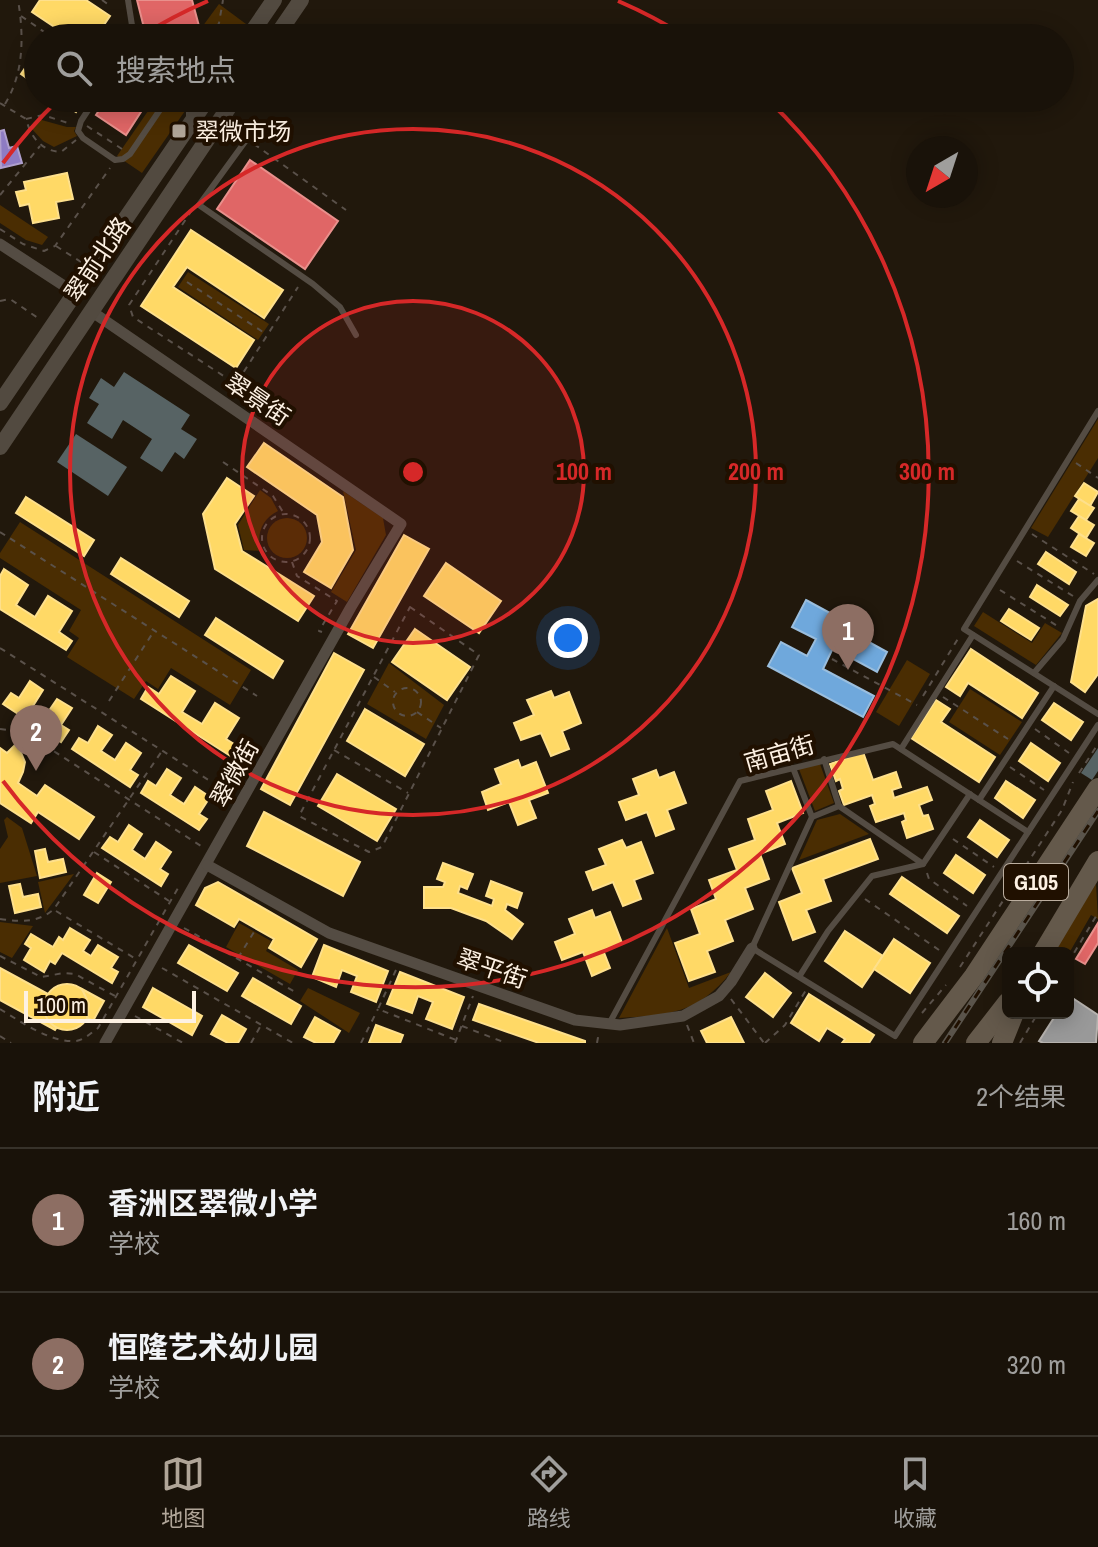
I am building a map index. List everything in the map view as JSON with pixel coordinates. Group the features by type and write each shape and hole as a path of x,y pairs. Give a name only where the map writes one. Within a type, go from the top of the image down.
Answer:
{"highway":[{"name":"G105","path":"923,1043 964,976 1098,788"},
{"name":"G105","path":"1047,947 1098,863"},
{"path":"904,1039 964,976"},
{"path":"937,1043 964,976"},
{"path":"976,1043 1002,1010"},
{"path":"991,1043 1007,1019"},
{"path":"1002,1043 1009,1019"}],"main road":[{"path":"258,24 274,0"},
{"path":"284,24 298,1"},
{"name":"翠前北路","path":"0,403 198,112"},
{"name":"翠前北路","path":"0,447 225,112"}],"street":[{"path":"0,244 75,293"},
{"name":"翠景街","path":"91,311 401,524"},
{"name":"翠微街","path":"105,1043 401,524"},
{"name":"翠平街","path":"207,865 312,925 575,1020 620,1025 683,1016 724,990 752,948"}],"lane":[{"path":"128,0 132,24"},
{"path":"87,112 78,131 83,138 115,160 130,154 158,112"},
{"path":"189,112 189,126"},
{"path":"220,120 247,139 199,205 340,307 356,335"},
{"path":"1098,411 964,629 1098,714"},
{"path":"1034,673 1067,632 1080,601 1098,578"},
{"path":"973,635 901,749 1028,832"},
{"path":"979,800 1054,686"},
{"path":"890,1043 904,1039 947,955 1098,725"},
{"name":"南亩街","path":"609,1024 740,781 893,744 901,749"},
{"path":"824,759 839,806 923,864"},
{"path":"793,768 812,817"},
{"path":"799,977 828,931 872,876 923,864 970,794"},
{"path":"839,806 812,817 752,948 904,1039"}],"path":[{"path":"4,105 16,87 22,47 18,0"},
{"path":"102,0 109,5"},
{"path":"219,24 223,0"},
{"path":"20,15 33,24"},
{"path":"0,103 26,119 30,132 41,145 55,152 61,152 73,141 83,138"},
{"path":"26,119 43,115 68,124 81,121 130,154"},
{"path":"247,139 346,210"},
{"path":"0,195 41,145"},
{"path":"0,229 23,244 44,251 55,246 115,160"},
{"path":"199,205 193,207 129,305 133,317 236,384 304,278"},
{"path":"55,246 82,263"},
{"path":"187,282 268,335"},
{"path":"0,301 10,299 42,321"},
{"path":"1069,458 1098,478"},
{"path":"223,462 273,496 284,513"},
{"path":"284,513 305,522 311,537 306,553 292,562 276,560 262,541 265,526 276,515 284,513"},
{"path":"1025,530 1098,578"},
{"path":"0,532 257,696"},
{"path":"1009,555 1080,601"},
{"path":"292,562 297,576 337,601 319,631 333,639"},
{"path":"991,584 1067,632"},
{"path":"410,607 479,655 442,729 382,847 369,852 299,816 410,607"},
{"path":"832,659 917,706 964,629"},
{"path":"109,701 154,630"},
{"path":"0,648 226,791 229,797 226,804"},
{"path":"373,676 396,693"},
{"path":"404,688 417,691 421,699 417,712 409,716 399,714 393,706 396,693 404,688"},
{"path":"936,693 1016,744"},
{"path":"417,712 442,729"},
{"path":"1029,725 1077,758"},
{"path":"0,729 24,732 202,847"},
{"path":"964,976 1062,810 1073,780 1098,744"},
{"path":"334,750 409,794"},
{"path":"0,919 33,921 54,909 162,751"},
{"path":"1004,763 1052,795"},
{"path":"944,833 1002,872"},
{"path":"92,851 170,902"},
{"path":"923,864 929,879 975,912"},
{"path":"0,1009 48,1037 76,1041 98,1028 178,888"},
{"path":"858,894 947,955"},
{"path":"54,909 137,960"},
{"path":"1074,953 1098,913"},
{"path":"174,923 297,993"},
{"path":"238,959 254,932"},
{"path":"0,956 41,977 75,974 116,997"},
{"path":"361,1043 402,959"},
{"path":"151,962 293,1043"},
{"path":"724,990 765,1043 785,1025 810,983"},
{"path":"921,1014 946,985"},
{"path":"378,1009 455,1042 477,987"},
{"path":"124,1010 183,1043"},
{"path":"683,1016 694,1043"},
{"path":"1020,1043 1034,1019"},
{"path":"251,1043 261,1025"},
{"path":"461,1026 506,1043"},
{"path":"0,1036 11,1043"}],"shaded area":[{"path":"219,4 246,24 204,24"},
{"path":"147,112 184,112 142,173 117,156"},
{"path":"38,119 76,127 74,131 77,136 54,147 32,129"},
{"path":"0,205 48,237 42,245 26,240 0,223"},
{"path":"188,272 269,324 258,340 178,287"},
{"path":"1098,419 1098,458 1048,537 1031,528"},
{"path":"260,490 271,498 278,511 268,518 262,528 259,539 261,551 244,550 238,525"},
{"path":"343,491 383,518 386,535 347,602 331,592 356,550"},
{"path":"287,518 301,524 307,538 301,552 287,558 273,552 267,538 273,524"},
{"path":"20,522 251,670 230,705 171,668 158,689 146,681 134,699 67,657 79,638 69,631 81,610 0,558 0,553"},
{"path":"983,612 1032,643 1045,623 1062,633 1036,665 974,626"},
{"path":"907,660 930,674 899,726 876,712"},
{"path":"389,663 444,705 426,739 367,704"},
{"path":"970,689 1022,722 1000,755 949,722"},
{"path":"820,764 834,803 815,811 799,769"},
{"path":"840,814 869,834 799,860 817,820"},
{"path":"7,817 22,828 37,876 0,883 0,849 8,837 4,820"},
{"path":"74,874 45,913 38,882"},
{"path":"1096,884 1098,919 1091,915 1073,947 1056,947"},
{"path":"0,922 33,926 12,958 0,952"},
{"path":"239,923 271,941 266,951 298,970 290,984 226,947"},
{"path":"667,928 689,988 731,972 706,996 681,1010 619,1018"},
{"path":"308,988 360,1013 349,1033 300,1001"}],"building: 住宅":[{"path":"40,0 86,0 110,16 105,24 50,24 32,12"},
{"path":"67,173 73,199 56,202 59,218 33,223 29,204 20,206 16,192 26,190 24,182"},
{"path":"191,230 283,290 264,318 187,267 173,287 254,340 236,368 141,306"},
{"path":"264,443 343,497 353,550 331,588 304,572 322,542 317,515 247,467"},
{"path":"227,478 254,496 235,524 242,551 314,596 298,621 215,569 203,514"},
{"path":"1084,483 1098,492 1090,506 1075,496"},
{"path":"26,497 94,540 84,556 16,513"},
{"path":"1079,499 1094,508 1086,520 1071,511"},
{"path":"1079,516 1094,525 1086,538 1071,528"},
{"path":"1079,534 1094,543 1086,556 1071,547"},
{"path":"404,535 429,549 373,648 348,634"},
{"path":"1046,552 1076,572 1069,584 1038,564"},
{"path":"121,558 189,601 179,617 111,574"},
{"path":"446,563 501,601 479,633 424,596"},
{"path":"4,569 28,585 16,605 35,617 48,596 72,611 59,632 72,641 66,650 0,609 0,576"},
{"path":"1037,585 1068,605 1060,616 1030,597"},
{"path":"1098,599 1098,674 1085,692 1071,682 1086,606"},
{"path":"1009,609 1039,628 1031,640 1001,621"},
{"path":"216,618 283,661 273,678 205,635"},
{"path":"415,629 470,667 447,700 392,662"},
{"path":"971,649 1038,693 1022,718 968,683 960,696 946,687"},
{"path":"334,653 364,670 290,805 261,789"},
{"path":"171,676 195,691 182,712 202,724 215,703 239,718 226,739 239,747 232,757 141,699 148,687 159,694"},
{"path":"30,681 43,690 33,706 46,715 57,699 72,708 61,725 69,730 61,742 3,704 11,693 19,698"},
{"path":"551,691 554,698 569,692 581,723 562,731 569,749 551,756 541,733 521,740 514,723 534,715 527,700"},
{"path":"936,700 950,709 941,722 995,757 979,782 911,738"},
{"path":"1054,703 1083,722 1071,740 1042,720"},
{"path":"365,709 424,744 405,776 347,741"},
{"path":"98,726 112,735 101,751 115,760 126,743 141,753 130,770 138,775 130,787 72,749 79,738 88,743"},
{"path":"17,743 25,762 18,783 37,796 45,785 94,817 79,839 38,812 31,823 0,803 0,748 7,753"},
{"path":"1031,743 1060,763 1048,781 1019,761"},
{"path":"863,752 873,780 896,772 901,787 892,790 894,798 927,787 932,800 919,805 923,816 928,815 933,829 907,838 902,822 906,820 904,813 876,822 870,806 875,804 872,795 844,805 839,791 843,789 840,779 836,781 830,764"},
{"path":"518,760 521,768 536,762 548,793 529,800 536,818 518,825 509,802 488,810 482,792 501,784 495,769"},
{"path":"167,769 181,778 170,795 184,804 195,787 210,797 199,814 207,819 199,830 141,793 148,781 156,786"},
{"path":"656,770 659,778 674,772 686,803 667,810 674,829 656,836 647,812 626,820 619,802 639,795 633,779"},
{"path":"337,774 396,809 377,841 318,806"},
{"path":"791,781 803,813 777,823 785,844 760,854 769,879 745,888 753,909 725,920 733,941 707,951 715,972 689,981 675,943 700,934 691,909 716,899 709,880 737,870 729,849 755,840 748,819 773,810 766,791"},
{"path":"1006,781 1035,800 1023,818 995,798"},
{"path":"264,812 360,862 343,896 247,846"},
{"path":"980,820 1009,840 997,857 968,837"},
{"path":"129,825 142,834 132,850 145,859 156,842 171,852 160,869 168,874 161,886 102,848 110,837 118,842"},
{"path":"870,839 878,859 823,879 831,901 806,910 815,932 793,940 779,902 802,893 792,868"},
{"path":"622,840 626,848 641,842 653,873 634,880 641,899 623,906 613,882 593,890 586,872 606,865 599,849"},
{"path":"45,849 48,862 63,859 66,872 40,878 35,851"},
{"path":"956,855 985,875 973,893 944,873"},
{"path":"443,863 473,874 467,889 460,886 458,893 492,906 494,899 486,896 491,881 522,893 517,908 507,904 505,910 523,924 512,939 486,921 451,908 424,908 424,887 443,887 445,882 437,879"},
{"path":"97,873 111,882 98,903 84,895"},
{"path":"902,877 959,916 947,933 890,894"},
{"path":"218,882 317,939 301,967 269,948 274,939 239,919 234,927 196,905 205,888"},
{"path":"20,884 23,897 38,894 41,907 15,913 9,886"},
{"path":"592,910 595,918 610,912 622,943 603,950 610,968 592,976 583,952 562,960 555,942 575,934 569,919"},
{"path":"70,928 90,940 83,951 91,956 98,945 118,957 111,968 118,972 112,983 62,953 55,964 50,961 44,972 24,960 31,948 25,944 31,934 53,947 59,937 63,940"},
{"path":"845,931 883,956 862,987 825,961"},
{"path":"894,939 930,963 910,993 874,969"},
{"path":"189,945 238,973 227,991 178,963"},
{"path":"324,945 388,971 376,1002 351,992 357,976 342,970 336,987 312,977"},
{"path":"0,968 48,994 45,1015 57,1027 55,1030 0,1000"},
{"path":"400,972 464,997 452,1029 426,1019 433,1002 418,996 412,1013 387,1004"},
{"path":"765,973 791,993 773,1017 746,997"},
{"path":"253,978 301,1006 291,1024 242,996"},
{"path":"67,984 83,991 90,1007 83,1023 67,1030 51,1023 44,1007 51,991"},
{"path":"153,988 202,1016 192,1035 143,1007"},
{"path":"82,989 104,1001 93,1021 87,1018 89,1004"},
{"path":"809,994 874,1035 869,1043 842,1043 845,1039 827,1028 819,1041 791,1023"},
{"path":"479,1004 585,1043 539,1043 473,1020"},
{"path":"222,1015 246,1029 238,1043 228,1043 211,1034"},
{"path":"315,1017 340,1031 333,1043 316,1043 304,1037"},
{"path":"731,1017 744,1043 707,1043 701,1031"},
{"path":"376,1025 403,1035 400,1043 369,1043"}],"building: 商业":[{"path":"137,0 192,0 198,24 143,24"},
{"path":"98,112 141,112 126,135 96,115"},
{"path":"250,160 338,221 305,269 217,209"},
{"path":"1098,923 1098,943 1085,964 1076,959"}],"building: 办公":[{"path":"4,130 9,148 17,146 22,163 1,168 0,131"}],"building: 学校":[{"path":"806,600 841,619 838,625 887,652 877,672 833,648 823,669 874,696 863,717 768,666 781,642 807,656 816,639 792,627"}],"building: 工业":[{"path":"1074,999 1098,1015 1096,1043 1039,1041 1053,1019 1074,1019"}],"building: 其他":[{"path":"124,372 190,415 181,429 197,439 184,459 175,452 162,472 140,458 152,439 123,420 112,439 87,423 99,404 89,398 101,378 114,387"},
{"path":"76,434 127,467 108,496 57,462"},
{"path":"1098,748 1098,771 1092,780 1081,773"}],"railway":[{"path":"945,1043 1098,811"}],"place":[{"name":"翠微市场","path":"179,131"},
{"name":"香洲区翠微小学","path":"848,670"},
{"name":"恒隆艺术幼儿园","path":"36,771"}]}
